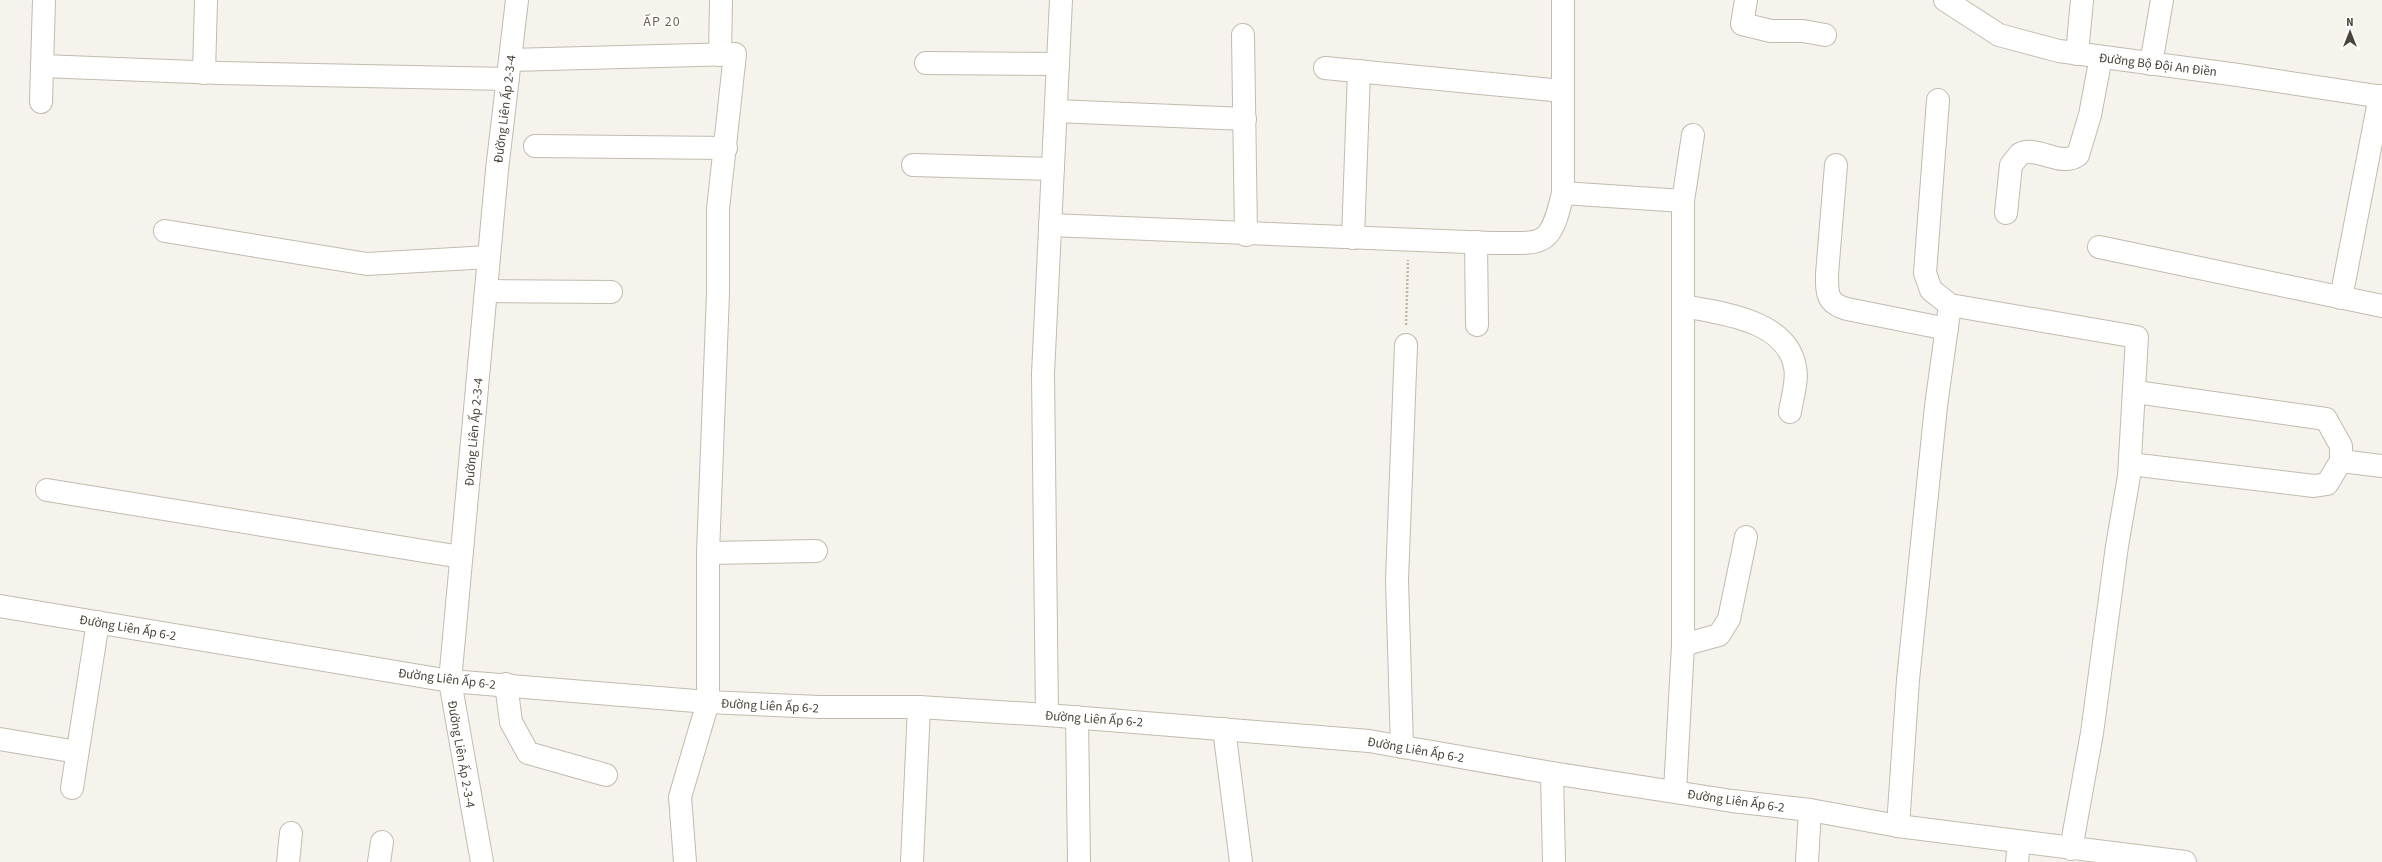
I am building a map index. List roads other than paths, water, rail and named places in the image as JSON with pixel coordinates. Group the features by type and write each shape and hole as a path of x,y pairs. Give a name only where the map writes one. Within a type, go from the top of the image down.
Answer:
{"street":[{"path":"41,102 44,0"},
{"path":"204,73 206,0"},
{"name":"Đường Liên Ấp 2-3-4","path":"482,862 450,681 489,257 517,0"},
{"path":"720,55 722,0"},
{"path":"1047,715 1043,374 1061,0"},
{"path":"1050,225 1476,242 1532,243 1549,236 1556,222 1563,194 1563,0"},
{"path":"1746,0 1742,24 1771,31 1803,31 1825,35"},
{"name":"Đường Bộ Đội An Điền","path":"1945,0 1974,9 1999,35 2059,52 2381,97"},
{"path":"2077,54 2082,0"},
{"path":"2151,64 2162,0"},
{"path":"1243,35 1246,234"},
{"path":"42,66 204,73 509,70 735,54 726,148 718,209 718,293 714,344 708,553 708,702 680,797 686,862"},
{"path":"2006,213 2011,165 2020,154 2034,153 2062,159 2072,158 2078,155 2090,115 2101,57"},
{"path":"926,63 1058,64"},
{"path":"1325,68 1563,91"},
{"path":"1353,238 1359,71"},
{"path":"2341,298 2381,97"},
{"path":"1938,100 1925,273 1931,290 1950,305 2138,337 2136,392 2130,464 2116,553 2092,732 2072,849"},
{"path":"1056,111 1245,119"},
{"path":"1675,791 1683,645 1683,201 1692,135"},
{"path":"535,146 726,148"},
{"path":"913,165 1053,169"},
{"path":"1836,165 1827,274 1827,291 1832,302 1847,309 1903,318 1947,329"},
{"path":"1563,194 1683,201"},
{"path":"165,231 367,264 489,257"},
{"path":"1476,242 1477,325"},
{"path":"2099,247 2382,306"},
{"path":"486,290 611,292"},
{"path":"1898,826 1908,680 1936,406 1950,305"},
{"path":"1683,306 1746,319 1784,343 1792,355 1796,368 1790,412"},
{"path":"1402,747 1397,580 1406,345"},
{"path":"2130,464 2314,486 2328,484 2341,461 2341,446 2326,418 2136,392"},
{"path":"2341,461 2382,466"},
{"path":"46,490 461,557"},
{"path":"1683,645 1719,635 1729,619 1746,537"},
{"path":"708,553 816,551"},
{"name":"Đường Liên Ấp 6-2","path":"0,606 450,681 506,684 708,702 819,707 919,707 1047,715 1369,741 1552,773 1732,801 1810,810 1898,826 2018,852 2072,849 2140,859 2185,862"},
{"path":"72,788 98,622"},
{"path":"506,684 511,722 528,753 606,776"},
{"path":"912,862 919,707"},
{"path":"1076,717 1079,862"},
{"path":"1224,729 1241,862"},
{"path":"0,739 77,752"},
{"path":"1552,773 1554,862"},
{"path":"1807,862 1810,810"},
{"path":"288,862 291,833"}],"district":[{"name":"ẤP 20","path":"662,21"}]}
